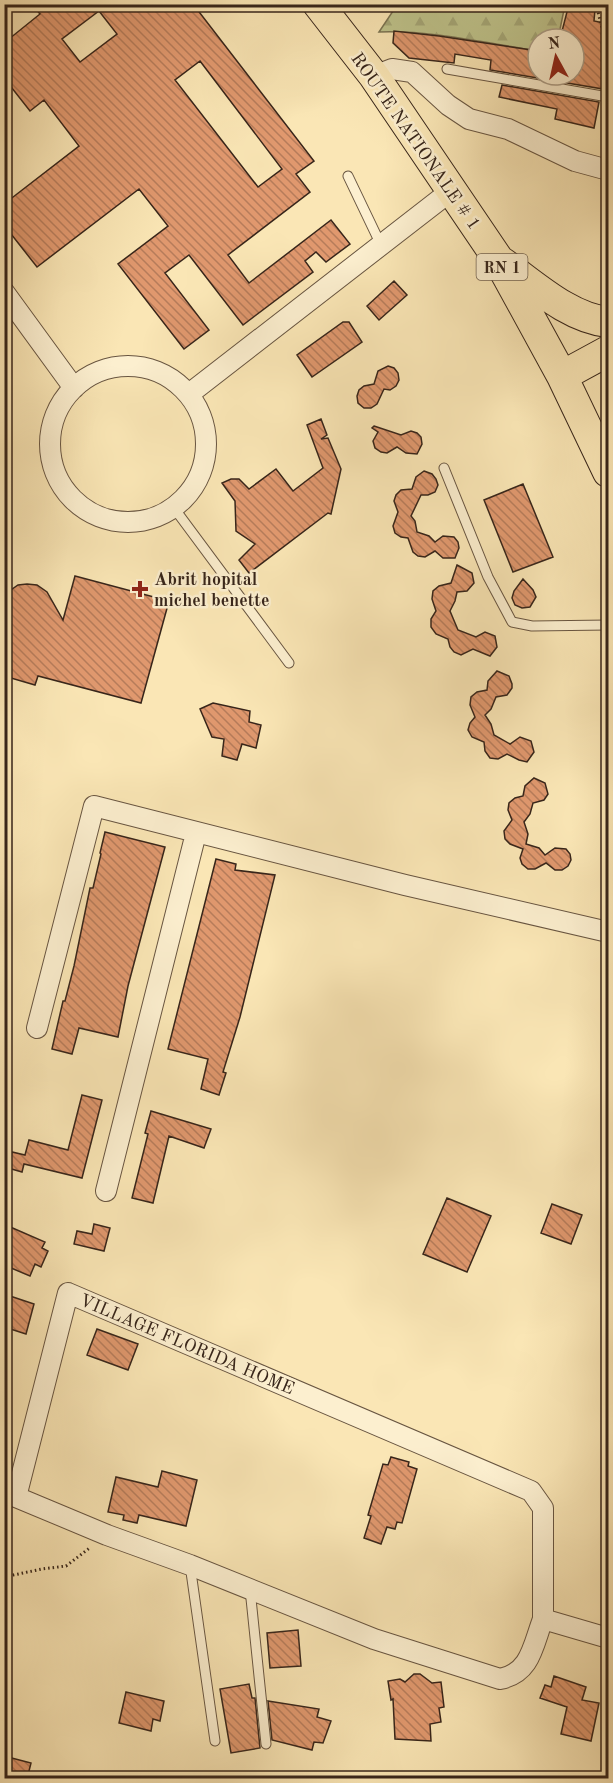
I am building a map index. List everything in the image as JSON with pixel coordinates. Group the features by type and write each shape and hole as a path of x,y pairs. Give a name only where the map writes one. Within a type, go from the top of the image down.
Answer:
{"main road":[{"name":"ROUTE NATIONALE # 1","path":"318,4 374,76 498,259 562,376 609,472"},
{"path":"498,259 567,308 590,318 609,322"},
{"path":"562,376 609,351"}],"street":[{"path":"374,76 392,69 412,72 448,105 470,119 508,129 574,161 609,170"},
{"path":"189,394 452,190"},
{"path":"4,292 74,388"},
{"path":"120,366 146,368 170,377 189,394 202,416 207,441 204,467 192,489 174,508 151,519 125,522 99,516 77,503 60,483 51,459 51,433 59,408 74,388 95,373 120,366"},
{"path":"37,1028 94,806 405,885 609,932"},
{"path":"106,1191 196,833"},
{"name":"VILLAGE FLORIDA HOME","path":"68,1293 531,1491 543,1508 543,1618 524,1668 513,1677 500,1679 374,1639 190,1565 106,1535 16,1497 68,1293"},
{"path":"543,1618 609,1638"}],"lane":[{"path":"447,69 609,98"},
{"path":"348,176 381,245"},
{"path":"444,468 488,577 512,622 532,626 609,624"},
{"path":"174,508 289,663"},
{"path":"190,1565 214,1741"},
{"path":"250,1589 266,1744"}],"path":[{"path":"596,4 603,32"},
{"path":"4,1577 66,1566 106,1535"}],"green space":[{"path":"397,5 565,5 560,27 526,27 526,49 439,35 379,32"}],"building":[{"path":"32,4 193,4 314,161 296,174 310,192 228,255 249,283 331,220 350,244 326,262 316,252 305,261 313,272 243,325 189,255 165,273 209,330 184,349 118,264 168,226 139,189 37,267 4,225 4,204 79,146 44,100 30,111 4,78 4,43 40,14","holes":["99,11 117,34 80,62 62,39","200,61 282,169 258,187 175,80"]},
{"path":"569,4 595,9 594,21 609,24 609,90 586,86 586,27 563,27"},
{"path":"394,31 526,49 526,76 490,70 491,60 455,54 454,63 409,58 393,43"},
{"path":"502,85 599,102 594,128 555,119 557,109 499,97"},
{"path":"394,281 407,295 379,320 367,306"},
{"path":"343,322 349,322 362,342 312,377 297,355"},
{"path":"388,366 394,368 398,373 399,380 396,386 390,390 384,389 377,404 371,408 364,408 358,403 359,390 364,386 374,384 378,371"},
{"path":"321,419 327,435 321,439 328,438 341,469 331,514 328,513 249,573 239,560 255,544 236,531 235,501 222,483 231,479 239,479 249,489 276,469 293,491 323,468 307,425"},
{"path":"374,426 401,435 411,431 417,433 421,437 422,444 417,454 406,453 397,447 387,453 381,452 375,448 373,441 378,432 372,428"},
{"path":"424,471 432,474 438,485 435,492 421,495 411,516 415,521 417,532 429,536 435,542 443,536 454,537 459,548 455,558 443,558 435,551 425,557 418,556 413,552 408,538 395,533 393,526 398,512 394,501 396,495 401,490 412,489 416,477"},
{"path":"523,484 553,557 513,572 484,500"},
{"path":"457,565 472,573 474,583 467,591 457,592 450,611 458,630 476,637 485,632 495,636 497,647 490,656 473,649 461,655 454,652 448,639 436,634 431,627 431,619 436,611 432,599 433,591 439,586 451,583"},
{"path":"75,576 169,601 141,703 38,676 35,685 4,676 4,598 8,592 18,585 37,585 47,592 63,620"},
{"path":"523,579 536,597 530,607 522,608 515,605 512,598"},
{"path":"497,671 509,676 512,688 507,695 496,697 491,709 485,715 494,735 510,744 520,737 531,741 534,752 527,762 507,754 498,759 490,758 485,751 484,742 472,737 468,730 475,717 470,705 471,697 477,692 487,690 488,681"},
{"path":"213,703 250,711 249,722 261,725 256,748 242,744 237,760 222,756 224,739 212,737 200,709"},
{"path":"534,778 545,783 548,794 544,800 533,803 530,814 524,822 528,834 526,844 539,848 545,855 555,848 566,849 571,860 562,870 555,870 546,863 535,869 528,869 522,864 520,858 523,849 510,844 505,839 504,831 512,820 508,810 509,803 523,796 525,786"},
{"path":"105,832 165,847 128,986 118,1037 79,1028 72,1054 52,1049"},
{"path":"216,859 236,864 235,870 275,875 219,1095 201,1089 208,1059 168,1049"},
{"path":"82,1095 102,1100 82,1178 24,1164 22,1172 8,1168 12,1152 25,1155 29,1140 68,1150"},
{"path":"151,1111 211,1129 204,1148 169,1136 153,1203 132,1198 148,1134 145,1133"},
{"path":"447,1198 491,1216 467,1272 423,1254"},
{"path":"552,1204 582,1215 571,1244 541,1233"},
{"path":"94,1224 110,1228 104,1251 74,1244 77,1231 92,1234"},
{"path":"8,1226 45,1242 42,1248 48,1251 41,1267 35,1264 30,1276 4,1265 4,1233"},
{"path":"4,1294 34,1304 26,1334 4,1327"},
{"path":"97,1329 138,1344 128,1370 87,1355"},
{"path":"391,1457 409,1462 408,1466 417,1469 402,1523 397,1522 395,1529 387,1527 381,1544 364,1538 371,1516 368,1515 383,1464 388,1465"},
{"path":"162,1471 197,1480 186,1526 139,1515 137,1523 123,1520 124,1515 108,1512 116,1477 158,1487"},
{"path":"298,1630 301,1666 270,1668 267,1633"},
{"path":"414,1674 420,1674 432,1683 441,1682 444,1707 439,1708 441,1722 430,1724 431,1741 395,1739 393,1699 391,1700 388,1681 400,1679 405,1682"},
{"path":"554,1676 586,1687 582,1700 599,1703 591,1741 561,1734 567,1707 540,1698 545,1685 551,1687"},
{"path":"249,1684 252,1698 255,1698 260,1748 231,1753 220,1689"},
{"path":"126,1692 164,1701 160,1721 153,1719 151,1731 119,1723"},
{"path":"268,1701 319,1709 317,1717 331,1721 323,1743 314,1742 312,1750 272,1740"},
{"path":"4,1756 31,1763 27,1779 4,1779"}],"place":[{"name":"Abrit hopital michel benette","path":"140,589"}]}
